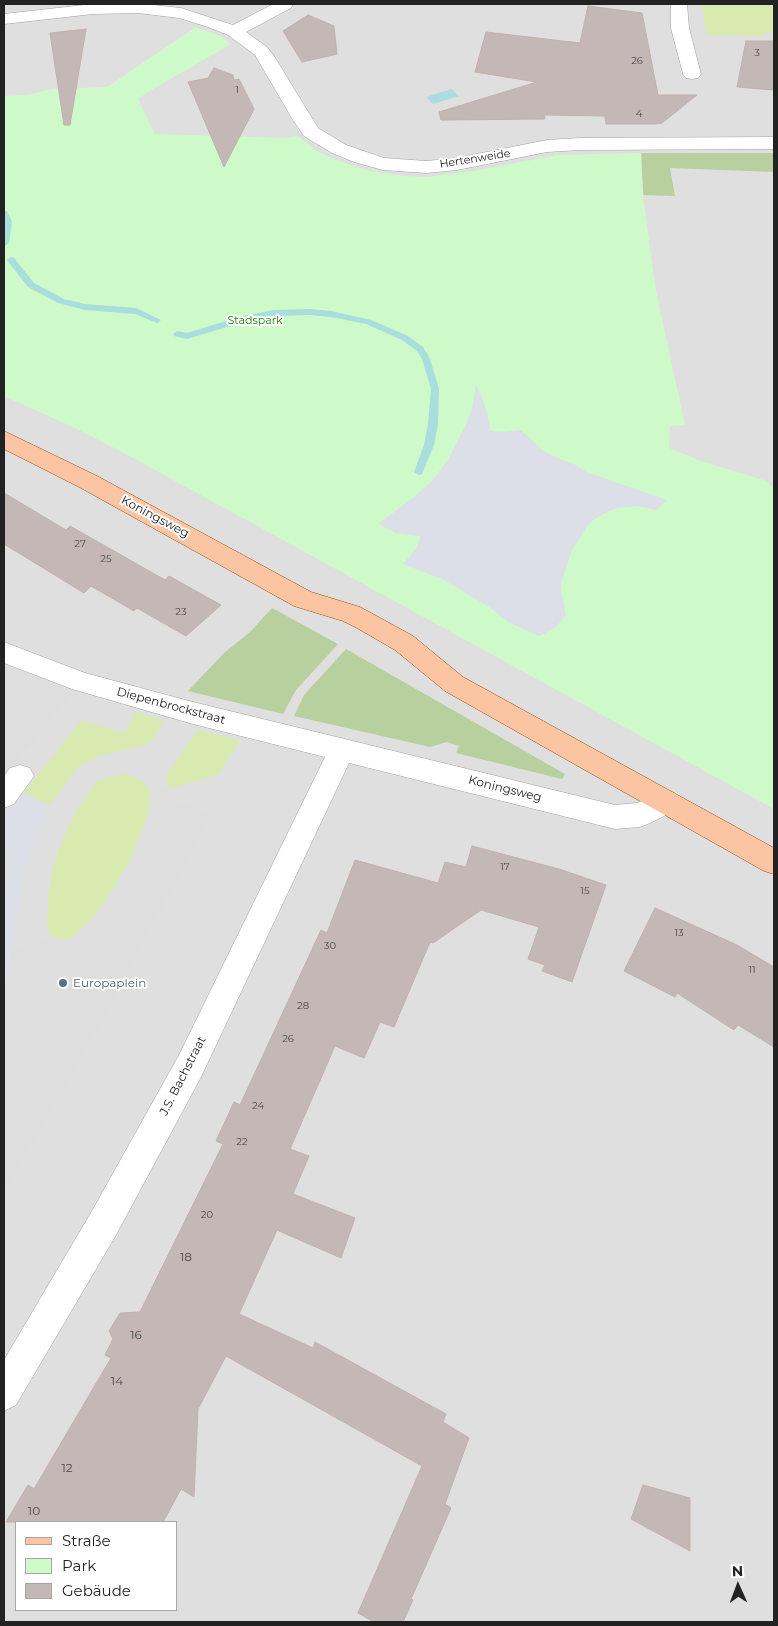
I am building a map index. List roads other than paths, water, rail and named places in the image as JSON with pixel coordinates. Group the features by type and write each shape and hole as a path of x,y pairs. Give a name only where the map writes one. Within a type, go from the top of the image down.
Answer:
{"main road":[{"name":"Koningsweg","path":"4,439 89,482 303,599 351,614 366,621 404,643 454,684 774,862"}],"street":[{"path":"234,31 285,4"},
{"path":"679,4 680,28 692,74"},
{"name":"Hertenweide","path":"4,19 93,9 153,9 196,16 234,31 260,51 270,63 302,120 311,132 339,149 361,158 384,164 426,167 456,164 546,146 580,144 774,143"},
{"name":"Diepenbrockstraat","path":"4,652 93,685 192,713 342,749"},
{"name":"Koningsweg","path":"342,749 615,817 640,815 666,802"},
{"name":"J.S. Bachstraat","path":"4,1393 104,1223 190,1066 342,749"}],"water":[{"path":"451,89 459,96 433,104 426,97"}],"waterway":[{"path":"4,213 8,222 5,243"},
{"path":"11,260 31,285 61,301 85,307 136,311 157,320"},
{"path":"177,334 187,336 239,320 273,313 310,312 331,314 368,322 405,338 420,349 426,359 435,389 433,424 429,445 419,472"}],"place":[{"name":"Europaplein","path":"63,983"}],"park label":[{"name":"Stadspark","path":"255,321"}]}
